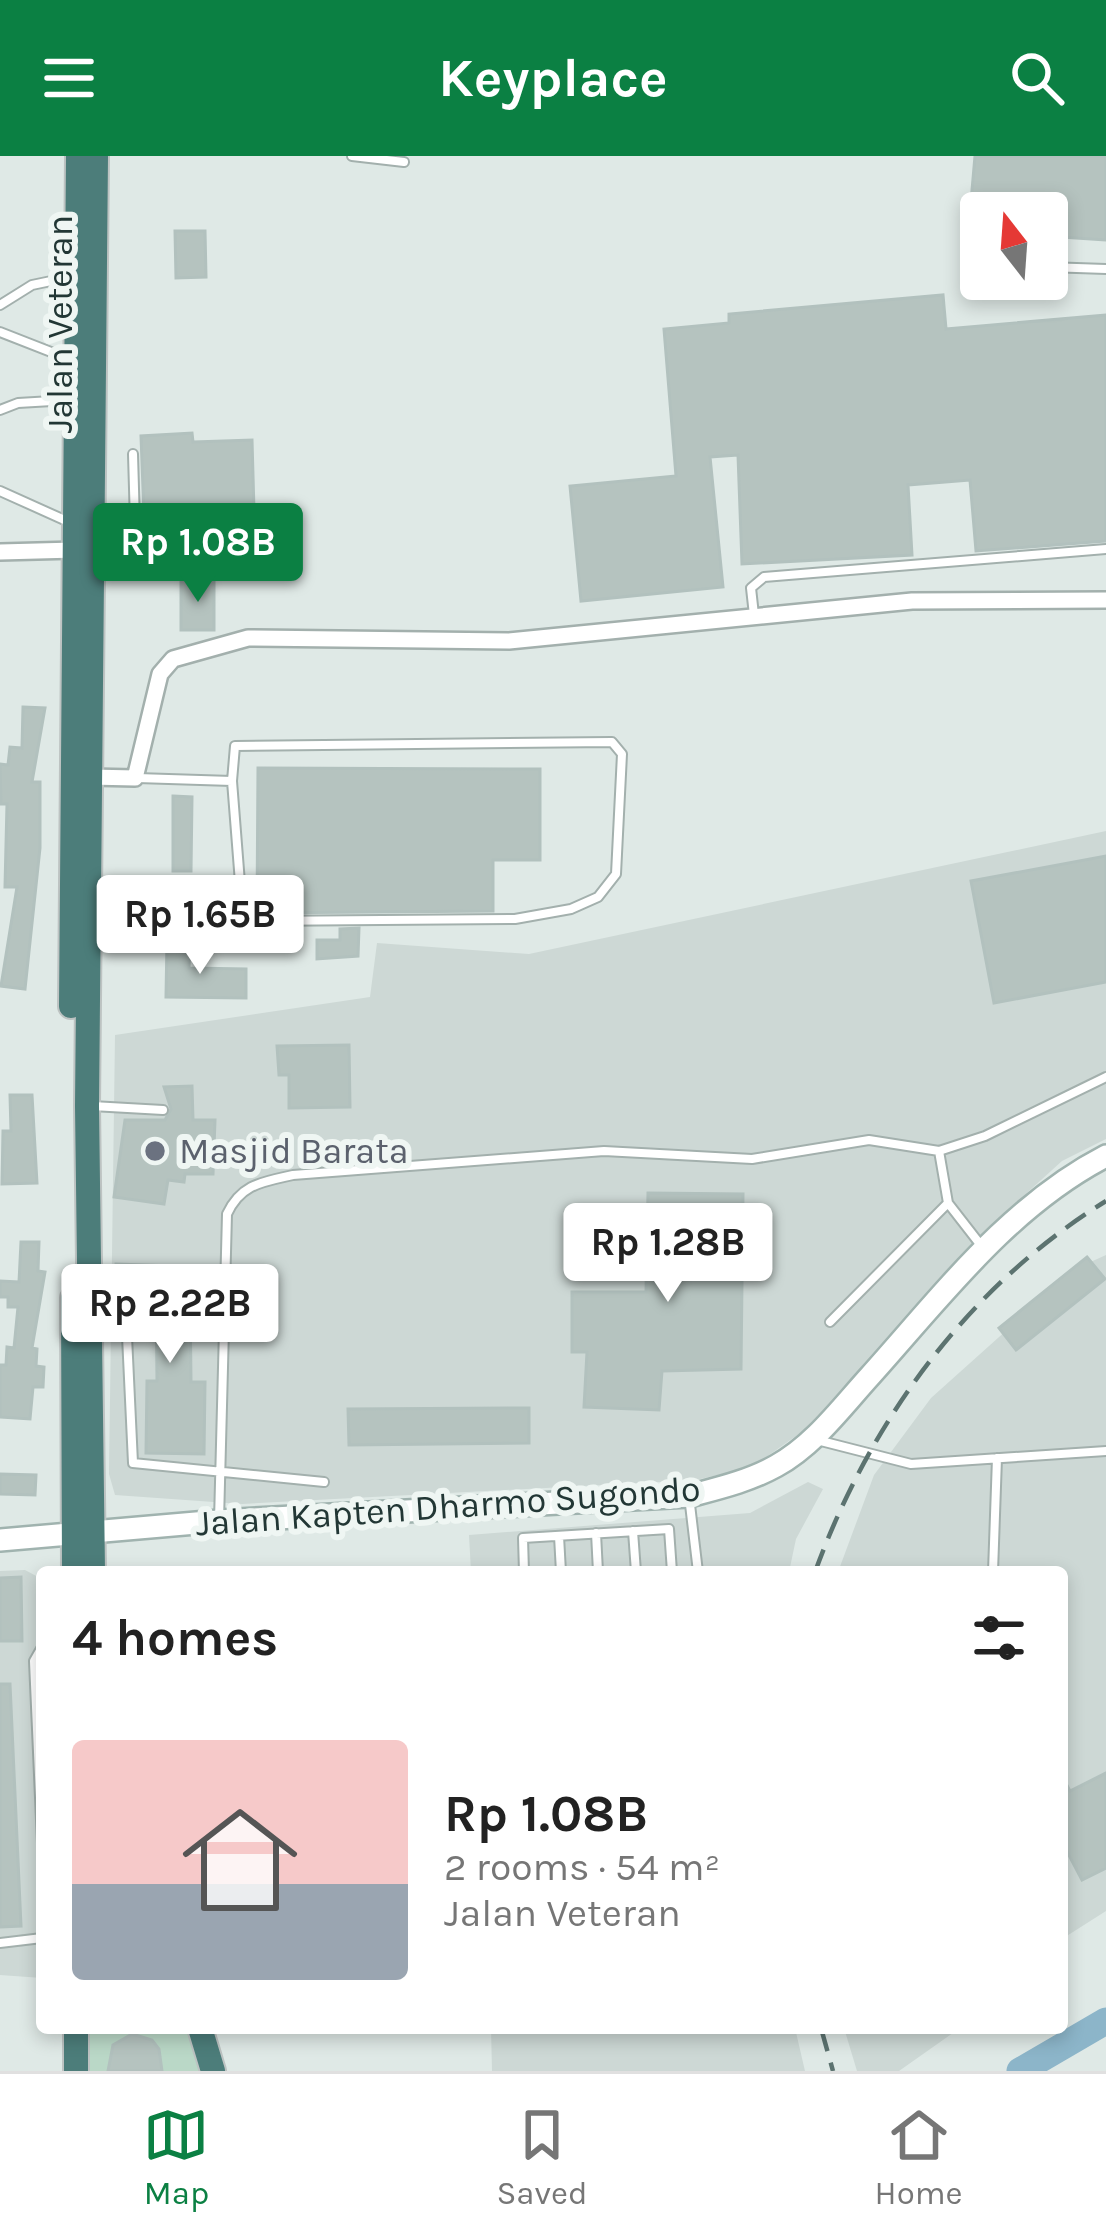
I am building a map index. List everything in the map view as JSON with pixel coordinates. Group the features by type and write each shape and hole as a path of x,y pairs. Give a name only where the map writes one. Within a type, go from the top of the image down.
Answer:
{"highway":[{"name":"Jalan Veteran","path":"75,1566 83,1533 90,777 76,398 78,156"},
{"name":"Jalan Veteran","path":"91,1566 83,1533 81,533 96,156"},
{"path":"76,2034 76,2071"},
{"path":"202,2034 214,2071"}],"main road":[{"name":"Jalan Kapten Dharmo Sugondo","path":"0,1540 219,1521 689,1496 776,1466 813,1439 985,1249 1041,1198 1106,1156"}],"street":[{"path":"0,552 81,533"},
{"path":"90,777 135,778 160,674 173,659 202,647 248,638 509,640 912,601 1106,600"}],"lane":[{"path":"352,156 404,162"},
{"path":"1068,268 1106,269"},
{"path":"0,305 32,284 77,276"},
{"path":"0,332 76,361"},
{"path":"0,410 76,398"},
{"path":"133,454 135,523"},
{"path":"0,491 81,533 135,523 247,521"},
{"path":"754,618 751,588 764,578 1106,549"},
{"path":"612,742 622,754 616,874 598,897 572,909 515,919 252,924 239,911 232,781 232,752 240,744 612,742"},
{"path":"135,778 232,781"},
{"path":"219,1521 227,1214 236,1195 254,1184 293,1175 604,1151 752,1159 869,1140 939,1151 985,1136 1106,1077"},
{"path":"87,1106 163,1111"},
{"path":"939,1151 948,1203 985,1249"},
{"path":"830,1322 948,1203"},
{"path":"126,1315 133,1463 324,1482"},
{"path":"813,1439 911,1464 1106,1450"},
{"path":"992,1566 997,1458"},
{"path":"689,1496 697,1566"},
{"path":"524,1566 523,1538 669,1529 672,1566"},
{"path":"633,1531 636,1566"},
{"path":"596,1534 598,1566"},
{"path":"559,1536 561,1566"},
{"path":"36,1658 36,1697"},
{"path":"0,1943 36,1939"}],"shaded area":[{"path":"1106,831 1106,1139 1062,1161 1008,1210 851,1387 803,1431 752,1467 696,1480 242,1504 115,1495 109,1474 115,1035 370,997 377,943 529,954"},
{"path":"1106,1255 1106,1911 1068,1935 1068,1566 840,1566 874,1475 931,1398 1075,1269"},
{"path":"808,1482 823,1489 796,1539 790,1566 471,1566 469,1535 750,1513"},
{"path":"25,1570 36,1576 36,1978 0,1975 0,1571"},
{"path":"491,2034 796,2034 805,2071 492,2071"},
{"path":"846,2034 951,2034 899,2071 857,2071"}],"green space":[{"path":"87,2034 191,2034 202,2071 88,2071"}],"building":[{"path":"975,156 1106,156 1106,240 1068,237 1068,192 972,192"},
{"path":"175,231 205,231 206,277 176,278"},
{"path":"943,295 946,329 1106,315 1106,541 976,551 970,480 908,485 912,555 742,564 738,455 710,457 723,587 581,601 570,486 676,476 664,329 729,323 729,314"},
{"path":"192,433 193,442 252,440 254,511 144,515 141,436"},
{"path":"181,580 214,580 214,630 181,630"},
{"path":"23,707 45,708 32,782 40,782 40,848 25,989 1,986 17,887 5,887 7,804 1,804 0,764 8,765 10,747 22,748"},
{"path":"258,768 540,769 540,860 493,860 493,911 257,913"},
{"path":"173,796 192,797 191,871 173,871"},
{"path":"1106,856 1106,982 994,1003 971,881"},
{"path":"359,928 358,956 317,959 317,940 340,940 340,929"},
{"path":"167,941 190,941 189,968 246,969 246,998 166,997"},
{"path":"349,1045 350,1107 289,1108 289,1075 279,1075 277,1046"},
{"path":"192,1086 193,1120 215,1120 213,1174 185,1174 184,1182 168,1180 164,1204 114,1197 125,1120 165,1120 171,1109 164,1087"},
{"path":"10,1095 32,1095 37,1183 2,1184 3,1131 11,1131"},
{"path":"648,1193 743,1194 741,1369 662,1371 659,1410 584,1407 587,1352 572,1352 572,1292 646,1292"},
{"path":"21,1242 39,1242 38,1271 45,1272 32,1348 37,1349 36,1366 44,1367 43,1387 33,1387 30,1419 0,1417 0,1365 6,1365 7,1347 14,1348 18,1307 8,1307 8,1297 0,1297 0,1281 19,1282"},
{"path":"1087,1257 1105,1279 1016,1350 999,1328"},
{"path":"116,1264 171,1266 170,1291 190,1291 191,1382 205,1382 204,1454 146,1453 147,1381 157,1381 156,1290 115,1289"},
{"path":"529,1408 529,1443 349,1445 348,1409"},
{"path":"0,1474 36,1475 35,1495 0,1494"},
{"path":"21,1577 22,1641 0,1641 0,1578"},
{"path":"0,1684 10,1684 21,1926 0,1927"},
{"path":"1106,1773 1106,1868 1082,1880 1068,1853 1068,1787 1070,1791"},
{"path":"132,2034 152,2040 159,2049 162,2071 108,2071 113,2045"}],"waterway":[{"path":"1020,2071 1106,2021"}],"railway":[{"path":"817,1566 864,1462 929,1362 1010,1274 1106,1201"},
{"path":"823,2034 833,2071"}],"place":[{"name":"Masjid Barata","path":"155,1151"}]}
